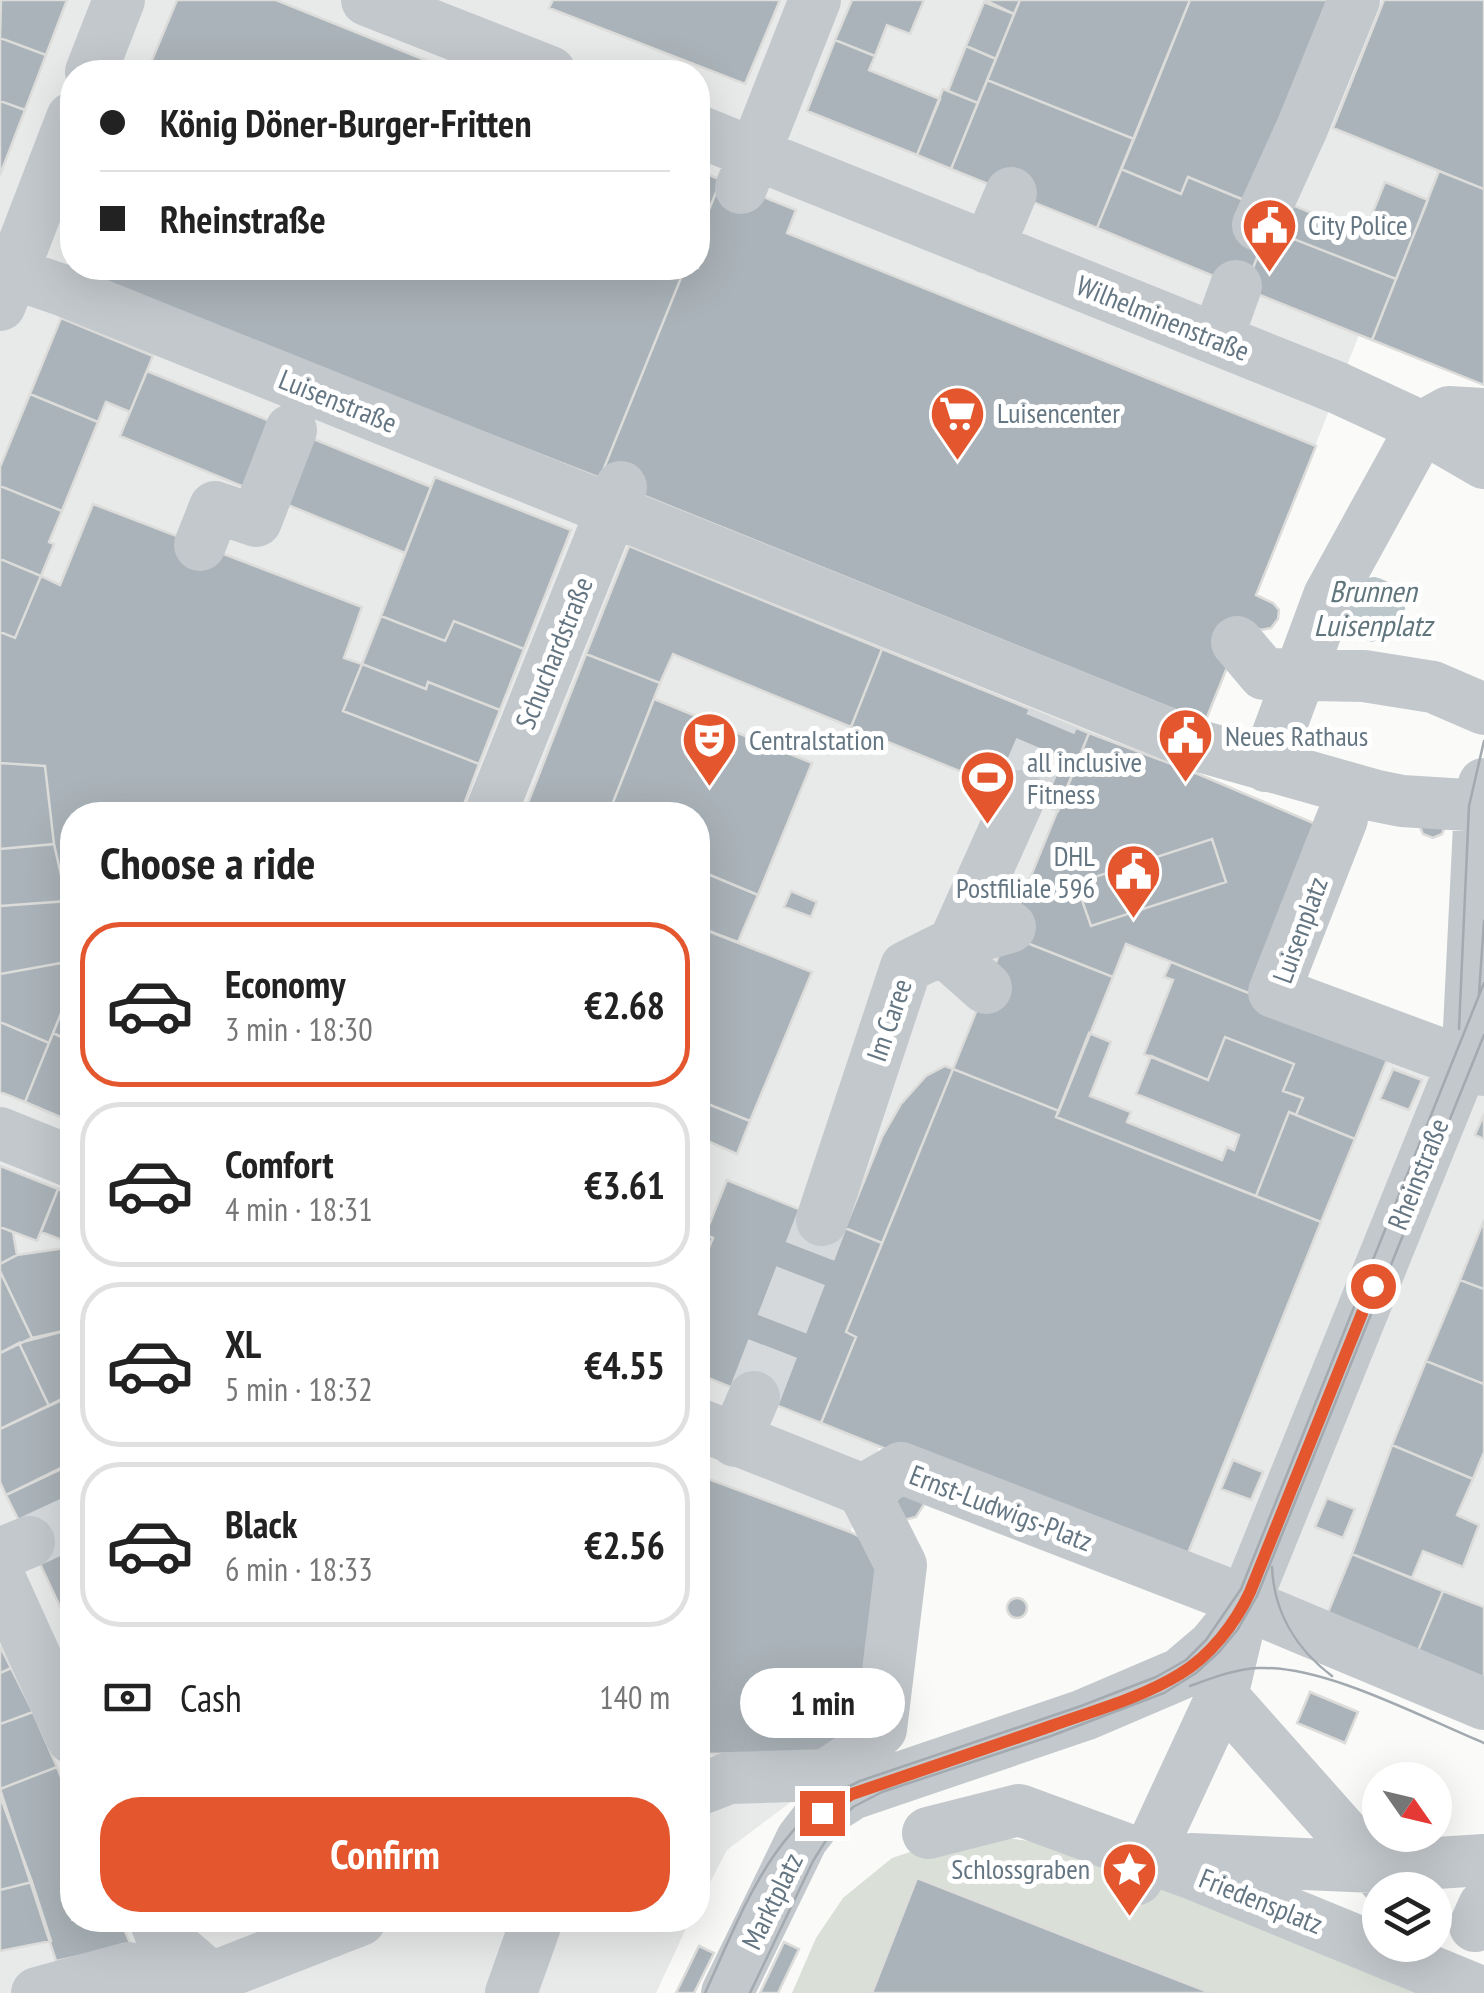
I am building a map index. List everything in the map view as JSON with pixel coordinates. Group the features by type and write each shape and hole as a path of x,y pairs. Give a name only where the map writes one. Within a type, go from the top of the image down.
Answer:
{"street":[{"path":"96,60 119,0"},
{"path":"367,0 520,60"},
{"path":"772,179 814,0"},
{"path":"1258,225 1354,0"},
{"name":"Wilhelminenstraße","path":"710,139 772,179 988,248 1338,388 1422,427"},
{"path":"40,269 60,175"},
{"path":"988,248 1010,193"},
{"name":"Luisenstraße","path":"68,280 616,498 1063,692 1196,745 1266,766"},
{"path":"1218,339 1236,286"},
{"path":"1465,1034 1483,799 1402,801 1348,814 1266,766 1329,596 1422,427 1449,412 1484,414"},
{"path":"1422,427 1484,463"},
{"path":"200,545 216,506 256,521 291,430"},
{"name":"Schuchardstraße","path":"486,799 616,498"},
{"path":"1237,642 1264,674 1364,676 1433,687 1484,708"},
{"path":"948,946 1020,796"},
{"name":"Luisenplatz","path":"1348,814 1274,992 1465,1034"},
{"path":"948,946 1010,927"},
{"path":"948,946 986,988"},
{"name":"Im Caree","path":"822,1220 906,967 948,946"},
{"name":"Rheinstraße","path":"829,1789 852,1794 1084,1714 1180,1674 1213,1646 1465,1034"},
{"path":"0,1133 60,1157"},
{"path":"729,1421 863,1490"},
{"name":"Ernst-Ludwigs-Platz","path":"829,1789 881,1730 901,1565 863,1490 901,1468 1231,1596"},
{"path":"10,1558 60,1703"},
{"path":"1142,1868 1222,1696 1231,1596 1484,1704"},
{"path":"1222,1696 1379,1872"},
{"path":"710,1785 729,1778 829,1789"},
{"name":"Marktplatz","path":"727,1993 829,1789"},
{"name":"Friedensplatz","path":"928,1833 1019,1810 1142,1868 1484,1992"},
{"name":"Friedensplatz","path":"1417,1872 1484,1860"},
{"name":"Friedensplatz","path":"1142,1868 1362,1877"},
{"name":"Friedensplatz","path":"1465,1923 1484,1992"},
{"path":"162,1932 213,1985"},
{"path":"37,1993 128,1968 213,1985 333,1932"},
{"path":"510,1993 533,1932"}],"shaded area":[{"path":"0,0 1484,0 1484,385 1359,335 1256,595 1273,603 1279,610 1278,619 1271,628 1245,623 1186,769 1325,828 1256,996 1484,1087 1484,1710 1165,1563 879,1447 851,1531 864,1539 827,1775 727,1850 710,1882 710,802 60,802 60,1932 684,1932 656,1993 0,1993"},
{"name":"Schlossgraben","path":"986,1835 1051,1844 1426,1993 1211,1993 917,1878 872,1993 792,1993 816,1938 843,1898 892,1858 931,1845"}],"water":[{"name":"Brunnen Luisenplatz","path":"1375,577 1399,591 1405,614 1397,632 1372,642 1355,636 1343,622 1366,578"}],"building":[{"path":"1,0 67,0 46,55 0,38"},
{"path":"177,0 276,0 425,60 152,60"},
{"path":"553,0 780,0 745,84 710,70 710,60 683,60 549,8"},
{"path":"852,0 924,0 910,34 887,25 875,56 835,40"},
{"path":"985,0 1020,0 1014,14"},
{"path":"1020,0 1190,0 1134,139 987,80"},
{"path":"1190,0 1330,0 1249,202 1188,177 1181,194 1121,169"},
{"path":"1384,0 1484,0 1484,189 1333,128"},
{"path":"984,2 1014,14 996,59 966,46"},
{"path":"0,38 46,55 25,110 0,101"},
{"path":"835,40 875,56 869,70 940,99 917,155 807,111"},
{"path":"966,46 996,59 978,103 948,91"},
{"path":"987,80 1134,139 1097,228 951,169"},
{"path":"943,89 978,103 951,169 917,155"},
{"path":"0,101 25,110 0,175"},
{"path":"1121,169 1181,194 1188,177 1254,204 1268,229 1245,289 1097,228"},
{"path":"1439,171 1484,189 1484,385 1372,340"},
{"path":"710,175 721,180 710,207"},
{"name":"Luisencenter","path":"721,180 796,210 787,233 1316,446 1256,595 1273,603 1279,610 1278,619 1271,628 1261,630 1245,623 1205,722 600,478 680,280 710,280 710,207"},
{"path":"1385,182 1428,200 1396,279 1268,229 1280,200 1364,234"},
{"path":"1268,229 1396,279 1372,340 1245,289"},
{"path":"94,280 680,280 600,478"},
{"path":"61,318 153,356 130,412 106,402 98,422 30,394"},
{"path":"147,371 431,487 405,553 120,436"},
{"path":"30,394 98,422 62,511 0,486 0,467"},
{"path":"435,477 571,530 524,649 454,621 445,641 381,616"},
{"path":"0,486 62,511 41,576 0,559"},
{"path":"93,504 362,607 344,658 362,664 343,711 479,764 465,802 60,802 60,870 45,766 0,763 0,632 15,638 41,576 60,585"},
{"path":"629,546 882,649 851,727 673,654 660,683 586,654"},
{"path":"0,559 41,576 15,638 0,632"},
{"path":"381,616 445,641 454,621 524,649 500,710 428,682 426,689 362,664"},
{"path":"882,649 1089,733 1058,811 851,727"},
{"path":"586,654 660,683 613,802 528,802"},
{"path":"362,664 426,689 428,682 500,710 479,764 343,711"},
{"name":"Centralstation","path":"654,699 812,763 758,895 710,875 710,802 613,802"},
{"path":"1089,733 1325,828 1256,996 1126,944 1113,977 1007,935","holes":["1212,839 1226,882 1091,926 1076,883"]},
{"path":"0,763 45,766 54,844 0,849"},
{"path":"1446,824 1442,834 1433,838 1423,834 1419,825"},
{"path":"1212,839 1226,882 1091,926 1076,883"},
{"path":"54,844 60,870 60,902 0,906 0,849"},
{"path":"710,875 758,895 738,942 710,932"},
{"path":"791,891 817,902 811,917 784,907"},
{"path":"60,902 60,963 0,974 0,906"},
{"path":"710,932 812,972 750,1121 710,1105"},
{"path":"1007,935 1113,977 1059,1111 953,1069"},
{"path":"1171,962 1391,1050 1355,1139 1296,1115 1303,1098 1283,1091 1294,1064 1225,1037 1208,1080 1144,1054 1173,980 1164,977"},
{"path":"60,963 60,1016 49,1043 0,1022 0,974"},
{"path":"60,1016 60,1036 53,1033"},
{"path":"0,1022 49,1043 25,1102 0,1092"},
{"path":"53,1033 60,1036 60,1117 25,1102"},
{"path":"1089,1033 1111,1042 1090,1096 1131,1112 1127,1122 1222,1160 1227,1147 1234,1150 1239,1135 1136,1094 1151,1056 1208,1080 1225,1037 1294,1064 1283,1091 1303,1098 1296,1115 1289,1112 1256,1196 1056,1117"},
{"path":"945,1066 953,1069 882,1243 845,1228 882,1137 901,1104 926,1076"},
{"path":"953,1069 1059,1111 1056,1117 1321,1222 1182,1568 821,1423 856,1337 846,1332"},
{"path":"1393,1069 1422,1080 1409,1110 1380,1099"},
{"path":"710,1105 750,1121 737,1154 710,1142"},
{"path":"1289,1112 1355,1139 1321,1222 1256,1196"},
{"path":"1484,1114 1484,1139 1475,1135"},
{"path":"0,1166 58,1189 37,1241 0,1227"},
{"path":"727,1180 882,1243 846,1332 856,1337 821,1423 710,1379 713,1238 710,1222"},
{"path":"58,1189 60,1239 41,1232"},
{"path":"1484,1220 1484,1289 1460,1280"},
{"path":"0,1227 13,1232 17,1255 0,1264"},
{"path":"60,1249 60,1332 32,1338 0,1271 0,1264 17,1255"},
{"path":"0,1271 32,1338 0,1353"},
{"path":"1460,1280 1484,1289 1484,1384 1426,1361"},
{"path":"60,1332 60,1401 49,1406 19,1343"},
{"path":"19,1343 49,1406 0,1429 0,1353"},
{"path":"1426,1361 1484,1384 1484,1452 1473,1479 1392,1445"},
{"path":"60,1400 60,1470 6,1495 0,1482 0,1429"},
{"path":"1392,1445 1473,1479 1457,1515 1479,1525 1463,1567 1423,1551 1412,1578 1352,1554"},
{"path":"1233,1460 1263,1472 1251,1500 1221,1489"},
{"path":"60,1468 60,1540 35,1553 6,1495"},
{"path":"710,1480 850,1532 864,1539 881,1563 851,1753 710,1754"},
{"path":"913,1486 924,1501 923,1506 916,1517 904,1520 889,1506"},
{"path":"1327,1498 1355,1509 1343,1538 1315,1527"},
{"path":"60,1540 60,1607 35,1553"},
{"path":"1352,1554 1443,1591 1415,1658 1324,1622"},
{"path":"1443,1591 1484,1607 1484,1685 1415,1658"},
{"path":"1017,1598 1027,1608 1017,1618 1007,1608"},
{"path":"0,1646 11,1668 0,1673"},
{"path":"11,1668 33,1712 0,1724 0,1673"},
{"path":"1310,1692 1358,1712 1345,1743 1297,1723"},
{"path":"33,1712 57,1767 0,1789 0,1724"},
{"path":"57,1767 60,1932 125,1932 131,1945 56,1961 0,1789"},
{"path":"0,1796 32,1882 0,1890"},
{"path":"917,1878 1108,1953 1211,1993 872,1993"},
{"path":"32,1882 51,1941 0,1951 0,1890"},
{"path":"784,1942 799,1949 778,1993 760,1993"},
{"path":"699,1946 714,1953 694,1993 676,1993"}],"tunnel":[{"path":"1020,796 1053,718"},
{"path":"754,1397 822,1220"},
{"path":"29,1542 60,1528"}],"tram line":[{"path":"1459,1029 1469,806 1484,741"},
{"path":"1479,994 1484,921"},
{"path":"705,1993 764,1871 804,1819 830,1798 860,1781 1156,1677 1186,1660 1206,1640 1241,1589 1484,983"},
{"path":"750,1993 813,1861 837,1823 853,1807 882,1792 1051,1736 1164,1693 1196,1673 1238,1629 1257,1596 1484,1035"},
{"path":"1272,1567 1277,1599 1289,1628 1308,1654 1332,1676"},
{"path":"1190,1686 1241,1670 1284,1669 1372,1695 1484,1743"}],"place":[{"name":"City Police","path":"1269,274"},
{"name":"Luisencenter","path":"958,462"},
{"name":"Neues Rathaus","path":"1186,785"},
{"name":"Centralstation","path":"710,789"},
{"name":"all inclusive Fitness","path":"988,827"},
{"name":"DHL Postfiliale 596","path":"1134,921"},
{"name":"Schlossgraben","path":"1129,1918"}],"route":[{"path":"822,1813 852,1794 1160,1684 1180,1674 1213,1646 1250,1592 1373,1286"}]}
